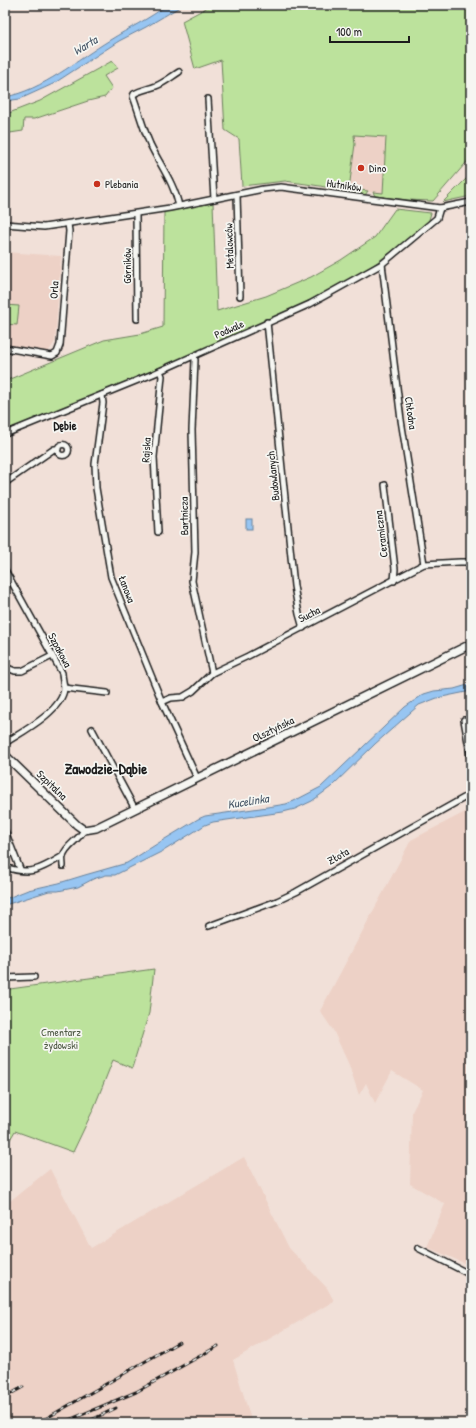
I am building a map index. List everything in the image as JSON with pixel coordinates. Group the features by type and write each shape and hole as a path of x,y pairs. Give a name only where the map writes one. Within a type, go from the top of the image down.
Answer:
{"street":[{"path":"178,72 160,84 138,91 133,96 150,143 164,172 174,187 179,206"},
{"path":"208,99 214,199"},
{"name":"Hutników","path":"5,224 44,227 68,224 136,214 263,189 281,187 440,208 471,202"},
{"name":"Metalowców","path":"237,195 240,296"},
{"name":"Podwale","path":"5,434 160,371 310,304 382,264 437,218 440,208"},
{"name":"Górników","path":"136,214 137,319"},
{"name":"Orla","path":"5,348 52,356 57,352 60,345 69,231 68,224"},
{"name":"Chłodna","path":"382,264 401,420 424,564"},
{"name":"Budowlanych","path":"267,322 294,586 303,628"},
{"name":"Bartnicza","path":"194,356 192,430 195,552 192,580 212,673"},
{"name":"Rajska","path":"158,532 154,457 162,376 160,371"},
{"name":"Łanowa","path":"102,395 103,403 95,464 96,488 111,577 162,702 198,778"},
{"path":"5,483 54,449 58,449"},
{"name":"Ceramiczna","path":"385,485 395,569 394,580"},
{"name":"Sucha","path":"162,702 171,698 183,697 193,691 212,673 303,628 424,564 471,562"},
{"name":"Szpakowa","path":"5,570 62,674 64,688"},
{"name":"Olsztyńska","path":"84,830 96,828 252,753 471,644"},
{"path":"5,667 15,671 22,671 52,656"},
{"path":"5,743 46,715 59,703 64,688 107,693"},
{"path":"464,720 471,759"},
{"path":"92,729 135,809"},
{"name":"Szpitalna","path":"5,755 84,830"},
{"name":"Złota","path":"209,926 277,901 296,892 471,794"},
{"path":"5,867 25,871 40,869 63,856 69,846 81,836 84,830"},
{"path":"5,831 20,869"},
{"path":"63,856 63,866"},
{"path":"5,978 34,977"},
{"path":"418,1248 471,1275"}],"shaded area":[{"path":"354,135 386,137 383,194 349,189 355,144"},
{"path":"5,252 61,256 55,342 48,352 5,346"},
{"path":"471,809 471,1266 427,1247 445,1204 410,1184 412,1112 423,1090 392,1071 375,1103 366,1083 359,1095 349,1065 333,1030 320,1011 411,840"},
{"path":"244,1157 289,1248 327,1288 334,1301 233,1360 252,1423 5,1423 5,1205 50,1169 91,1248"}],"green space":[{"path":"212,5 471,5 471,157 433,201 375,196 373,192 383,193 386,137 354,135 355,144 349,189 368,191 365,195 285,181 242,186 239,139 225,130 221,60 195,69 182,21"},
{"path":"112,61 118,68 104,76 112,88 105,97 88,101 34,119 24,119 23,131 10,133 5,132 5,117 9,113 40,101"},
{"path":"471,174 471,196 443,202"},
{"path":"213,203 217,311 266,296 311,277 341,260 375,237 395,209 431,213 428,223 362,273 289,311 181,359 5,432 5,381 104,340 140,334 163,327 164,212"},
{"path":"5,305 19,306 17,325 5,324"},
{"name":"Cmentarz żydowski","path":"154,969 149,1013 132,1068 113,1060 93,1110 73,1152 15,1131 5,1148 5,991 10,989"}],"water":[{"path":"167,5 183,5 119,41 53,84 20,99 5,101 5,97 33,88 46,81"},
{"path":"246,519 252,519 252,529 246,529"},
{"path":"471,684 471,691 437,698 419,705 375,744 331,787 312,801 295,809 283,812 213,822 205,825 165,850 115,875 106,875 93,879 78,887 58,891 49,891 5,905 5,899 28,890 59,883 127,863 205,816 286,804 294,801 321,787 405,707 424,694 434,691 454,689"}],"railway":[{"path":"38,1423 179,1342"},
{"path":"62,1423 136,1392 218,1346"},
{"path":"5,1397 23,1387"},
{"path":"85,1423 116,1408"}],"place":[{"name":"Dino","path":"361,168"},
{"name":"Plebania","path":"97,184"}],"district":[{"name":"Dębie","path":"65,425"},
{"name":"Zawodzie-Dąbie","path":"106,768"}],"water label":[{"name":"Warta","path":"85,45"},
{"name":"Kucelinka","path":"248,801"}]}
